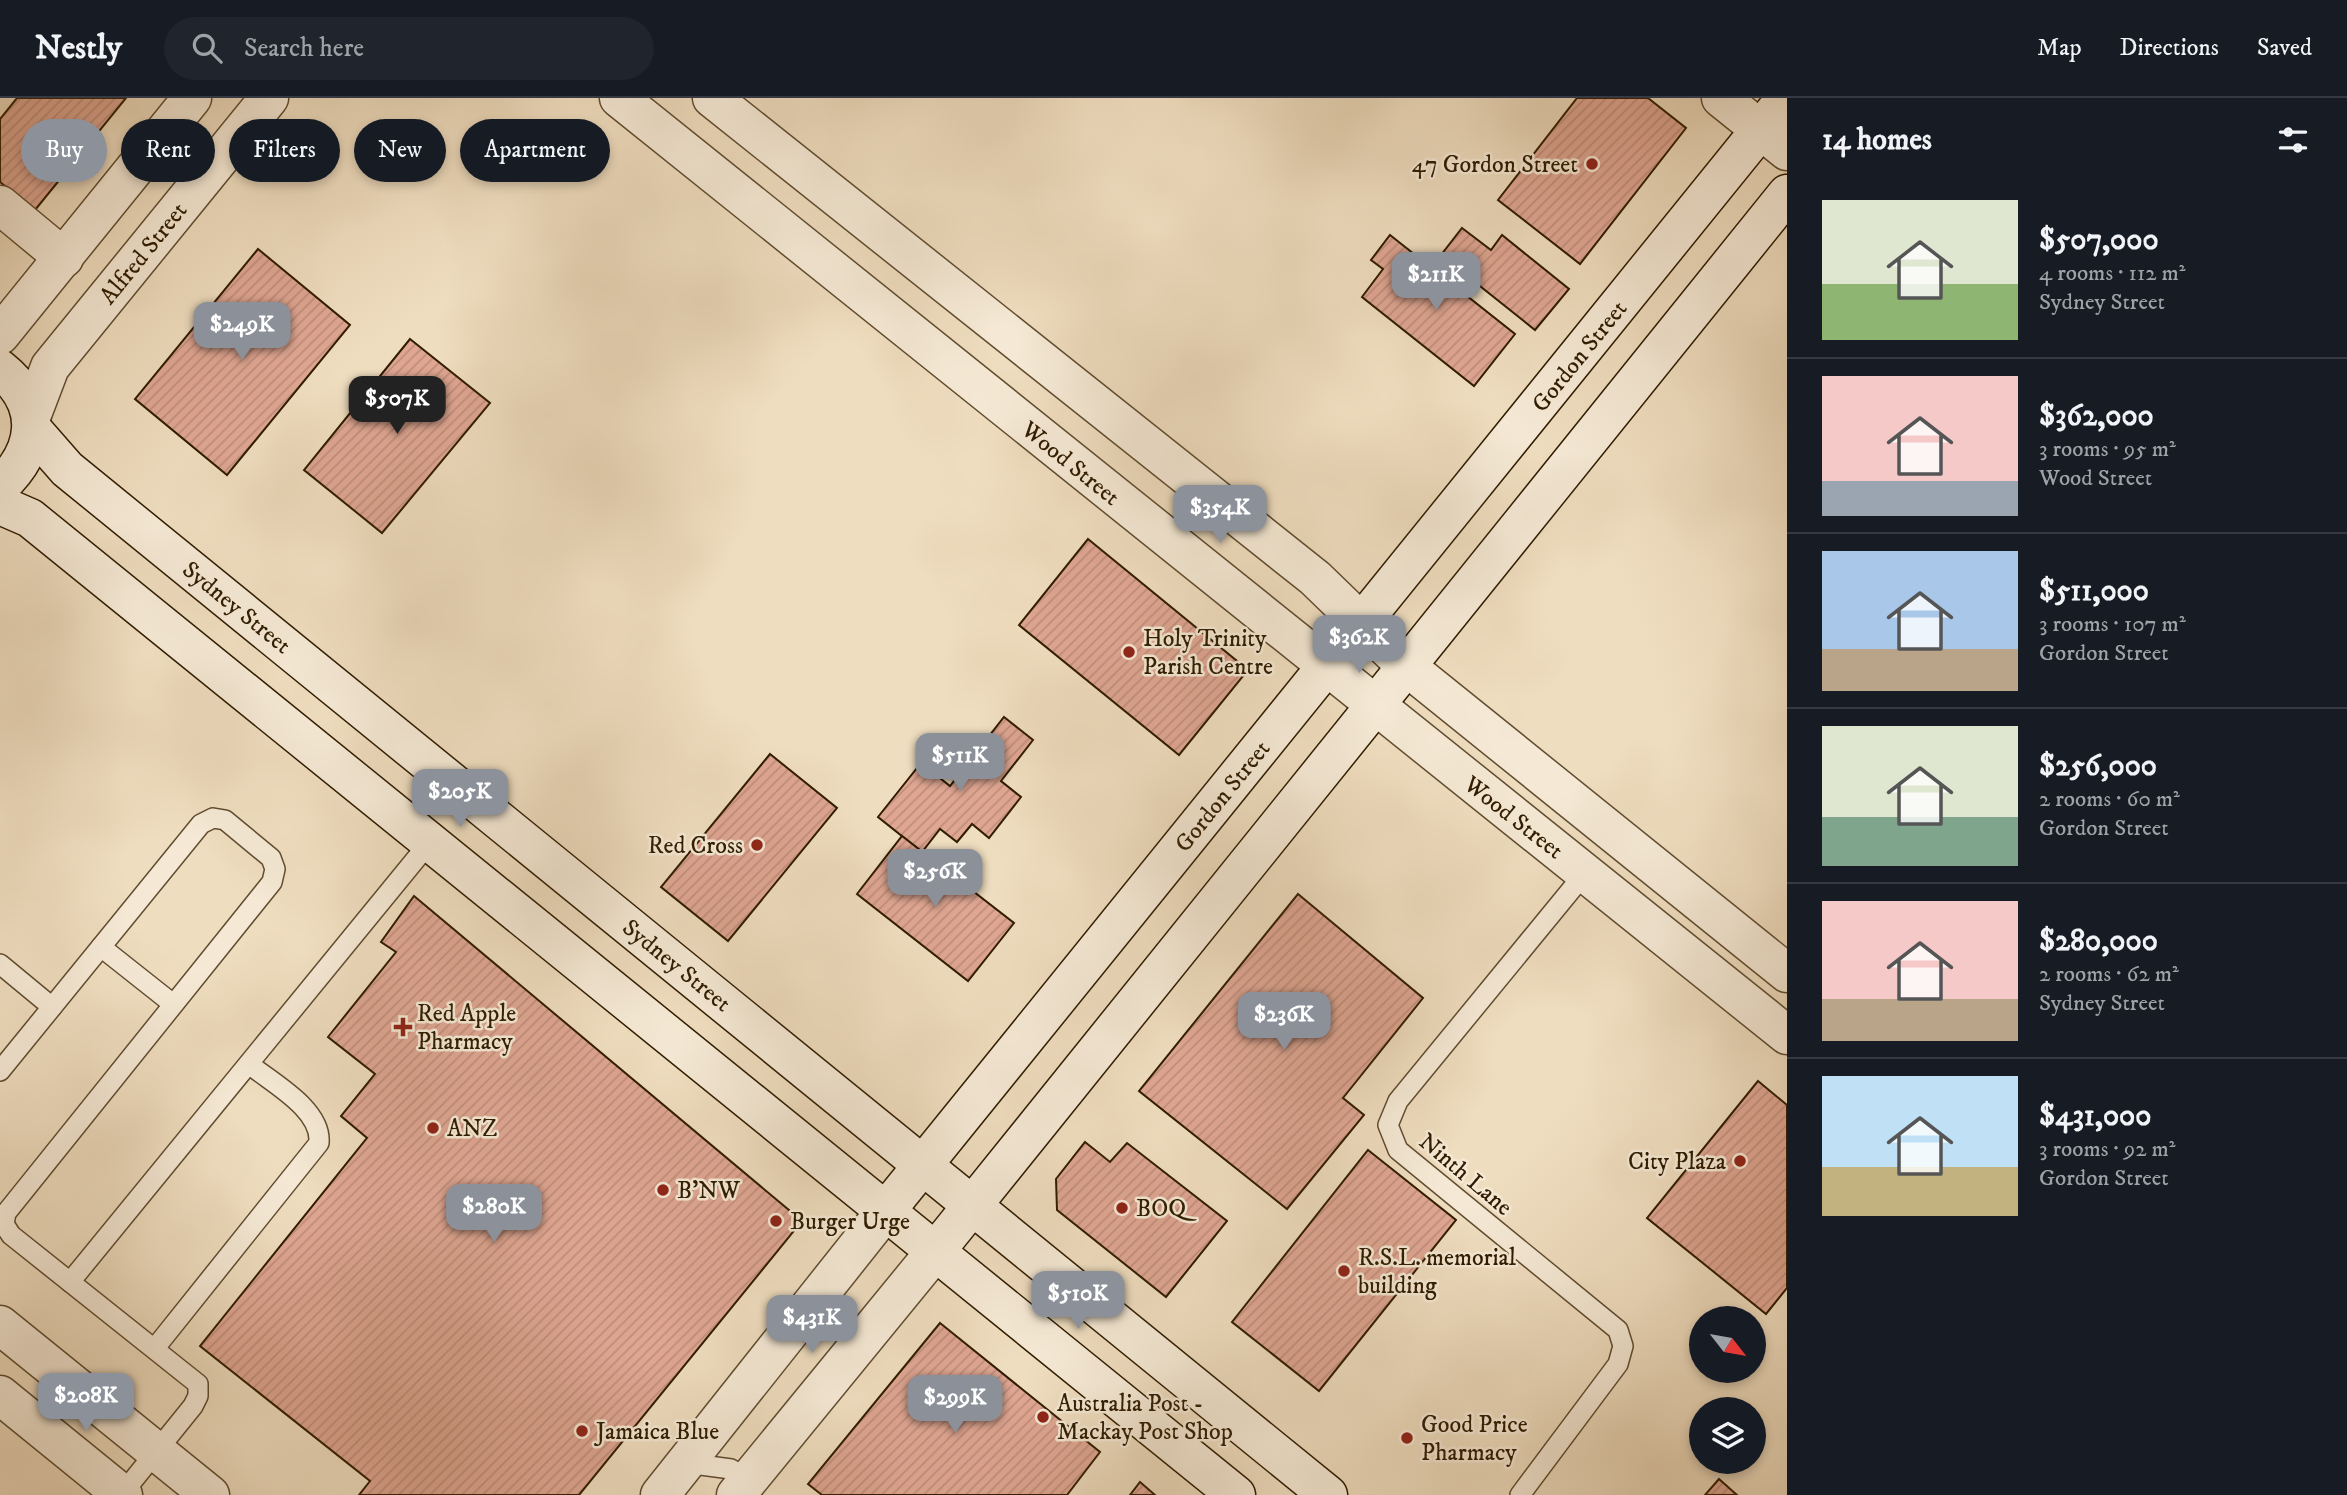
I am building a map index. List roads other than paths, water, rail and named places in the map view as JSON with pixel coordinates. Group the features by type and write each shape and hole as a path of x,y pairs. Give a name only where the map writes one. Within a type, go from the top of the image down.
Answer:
{"main road":[{"path":"0,335 192,98"},
{"name":"Alfred Street","path":"0,486 16,471 27,451 31,423 50,367 269,98"},
{"name":"Wood Street","path":"619,98 1326,668 1787,1035"},
{"name":"Wood Street","path":"712,98 1315,578 1406,666 1787,974"},
{"path":"1721,98 1773,141"},
{"name":"Gordon Street","path":"660,1495 884,1213 1326,668 1773,141 1786,98"},
{"path":"743,1487 1787,194"},
{"path":"0,205 64,258"},
{"name":"Sydney Street","path":"0,369 14,380 25,397 31,423 68,469 1328,1495"},
{"path":"0,505 30,518 884,1213 1236,1495"},
{"path":"0,1325 210,1495"},
{"path":"0,1395 122,1494"}],"lane":[{"path":"0,1071 201,824 213,818 225,820 271,858 275,869 272,882 6,1213 4,1224 11,1235 198,1384 198,1396 122,1494"},
{"path":"70,1282 429,843"},
{"name":"Ninth Lane","path":"1520,1495 1618,1364 1623,1346 1618,1331 1398,1150 1388,1125 1398,1101 1585,873"},
{"path":"101,947 173,1004"},
{"path":"0,964 52,1007"},
{"path":"155,1348 318,1143 320,1130 312,1116 249,1064"},
{"path":"686,1462 731,1469 743,1487"}],"place":[{"name":"47 Gordon Street","path":"1592,164"},
{"name":"Holy Trinity Parish Centre","path":"1129,652"},
{"name":"Red Cross","path":"757,845"},
{"name":"Red Apple Pharmacy","path":"403,1027"},
{"name":"ANZ","path":"433,1128"},
{"name":"City Plaza","path":"1740,1161"},
{"name":"B'NW","path":"663,1190"},
{"name":"BOQ","path":"1122,1208"},
{"name":"Burger Urge","path":"776,1221"},
{"name":"R.S.L. memorial building","path":"1344,1271"},
{"name":"Australia Post - Mackay Post Shop","path":"1043,1417"},
{"name":"Jamaica Blue","path":"582,1431"},
{"name":"Good Price Pharmacy","path":"1407,1438"}]}
